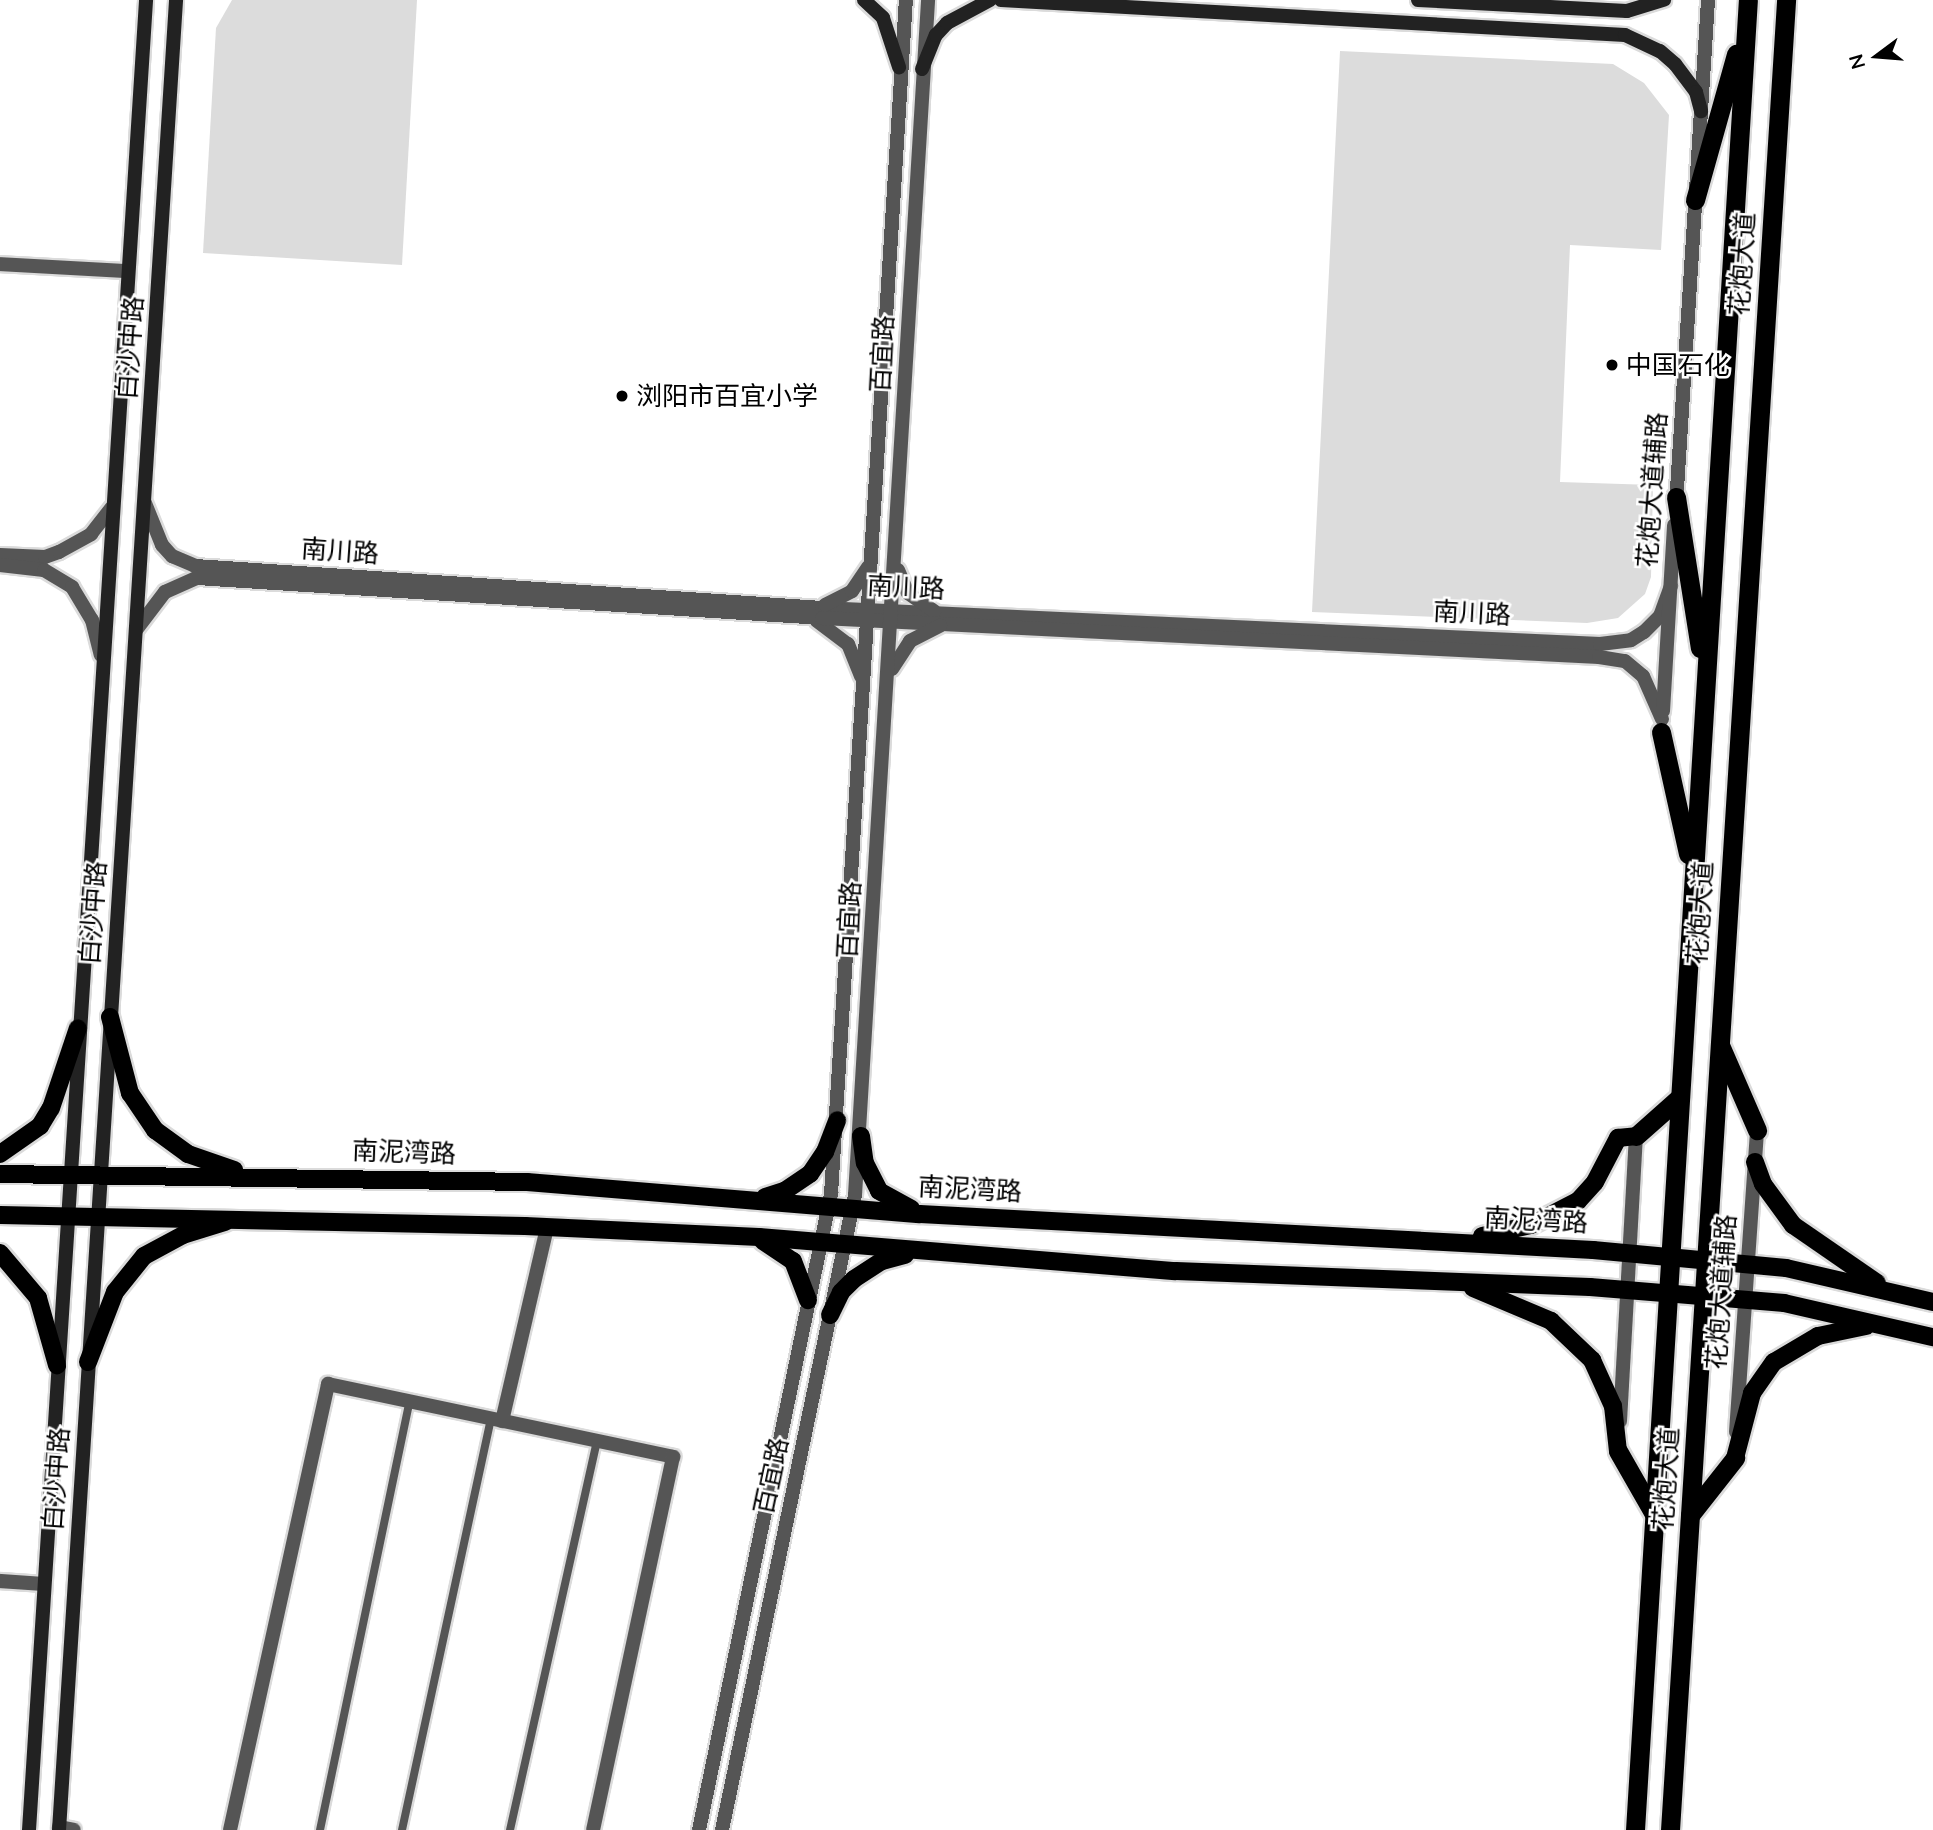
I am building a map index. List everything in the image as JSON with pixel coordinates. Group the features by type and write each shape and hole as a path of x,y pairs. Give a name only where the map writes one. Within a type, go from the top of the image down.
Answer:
{"highway":[{"name":"花炮大道","path":"1670,1830 1786,0"},
{"name":"花炮大道","path":"1635,1830 1748,8"},
{"path":"1695,200 1748,8"},
{"path":"1676,497 1706,683"},
{"path":"1662,726 1694,878"},
{"path":"1718,1042 1757,1130"},
{"path":"1636,1136 1680,1097"},
{"path":"1618,1451 1654,1514"},
{"path":"1690,1515 1735,1458"}],"main road":[{"path":"140,0 144,20"},
{"name":"白沙中路","path":"29,1830 101,655 146,0"},
{"path":"864,0 883,18 899,67"},
{"path":"922,69 936,35 947,23 990,0"},
{"path":"1001,0 1625,35 1660,51 1675,64 1696,92 1701,111"},
{"path":"1418,0 1627,11 1664,0"},
{"name":"白沙中路","path":"64,1829 97,1214 177,3"},
{"path":"110,1017 130,1093 155,1130 188,1154 254,1176"},
{"path":"0,1154 40,1126 56,1096 78,1028"},
{"path":"751,1198 786,1190 810,1174 825,1152 837,1120"},
{"path":"861,1136 871,1179 879,1191 928,1214"},
{"path":"1448,1241 1500,1233 1553,1217 1578,1201 1595,1182 1618,1139 1636,1136"},
{"path":"1755,1162 1763,1184 1793,1225 1830,1255 1895,1293"},
{"name":"南泥湾路","path":"0,1174 527,1182 928,1214 1629,1252 1748,1264 1933,1302"},
{"path":"0,1215 246,1217 547,1227 753,1237 1175,1271 1627,1290 1784,1303 1933,1337"},
{"path":"88,1363 116,1292 144,1256 183,1235 246,1217"},
{"path":"753,1237 793,1262 808,1300"},
{"path":"830,1315 841,1292 866,1270 900,1255 926,1252"},
{"path":"0,1253 38,1298 57,1365"},
{"path":"1450,1282 1528,1309 1573,1340 1603,1381 1613,1406 1618,1451"},
{"path":"1735,1458 1752,1393 1774,1362 1818,1336 1866,1326 1889,1327"}],"street":[{"name":"百宜路","path":"699,1830 828,1206 837,1120 899,67 906,0"},
{"name":"百宜路","path":"722,1830 846,1245 861,1136 928,0"},
{"name":"花炮大道辅路","path":"1662,726 1708,0"},
{"path":"0,264 127,271"},
{"name":"南川路","path":"145,503 162,545 172,556 195,566 811,613"},
{"path":"0,555 45,557 59,552 91,534 111,508"},
{"path":"863,685 848,644 811,613 852,592 870,559"},
{"path":"888,680 910,641 945,619 908,593 895,561"},
{"path":"0,565 44,570 72,587 92,620 101,655"},
{"name":"南川路","path":"136,630 165,592 197,578 892,617 1600,644 1631,639 1644,632 1660,616 1671,586"},
{"name":"南川路","path":"945,619 1615,658 1643,676 1662,726"},
{"name":"花炮大道辅路","path":"1735,1458 1757,1130"},
{"path":"1618,1451 1636,1136"},
{"path":"496,1419 547,1227"},
{"path":"230,1830 328,1384 673,1457 593,1830"},
{"path":"0,1581 44,1584"}],"lane":[{"path":"320,1830 410,1401"},
{"path":"401,1830 496,1419"},
{"path":"510,1830 597,1441"}],"shaded area":[{"path":"232,0 417,0 402,265 203,253 216,28"},
{"path":"1340,51 1613,64 1644,83 1669,115 1661,250 1570,245 1560,482 1653,485 1651,577 1645,594 1618,618 1587,623 1312,612"}],"place":[{"name":"中国石化","path":"1612,365"},
{"name":"浏阳市百宜小学","path":"622,396"}]}
